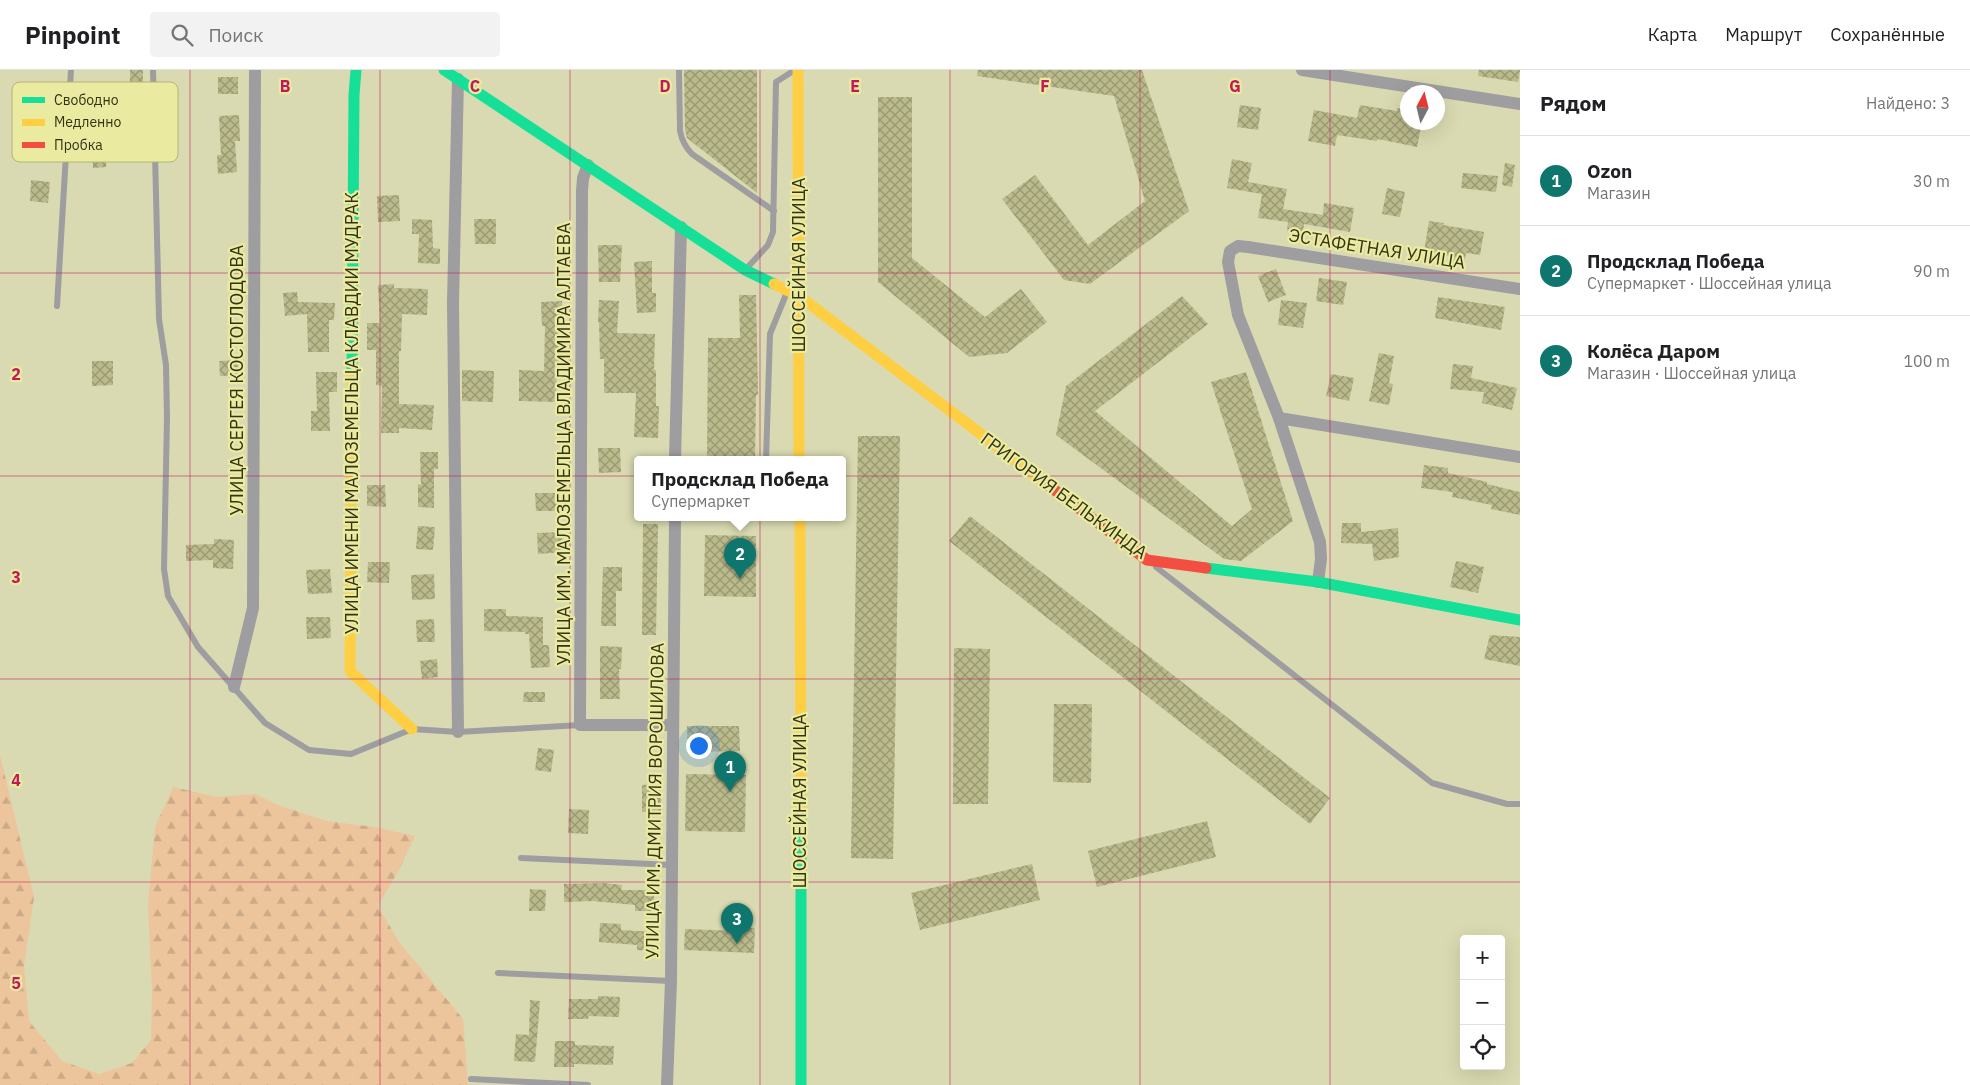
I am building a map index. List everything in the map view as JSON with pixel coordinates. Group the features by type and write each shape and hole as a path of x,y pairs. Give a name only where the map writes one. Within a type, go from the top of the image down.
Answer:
{"street":[{"name":"УЛИЦА СЕРГЕЯ КОСТОГЛОДОВА","path":"234,688 253,608 255,70"},
{"name":"УЛИЦА ИМЕНИ МАЛОЗЕМЕЛЬЦА КЛАВДИИ МУДРАК","path":"356,70 354,104 350,671 412,729"},
{"name":"ГРИГОРИЯ БЕЛЬКИНДА","path":"444,70 745,270 799,296 1147,560 1318,582 1520,620"},
{"name":"ШОССЕЙНАЯ УЛИЦА","path":"796,70 800,456"},
{"path":"1302,70 1520,104"},
{"path":"458,79 453,303 458,732"},
{"name":"УЛИЦА ИМ. МАЛОЗЕМЕЛЬЦА ВЛАДИМИРА АЛТАЕВА","path":"580,725 582,191 583,178 588,165"},
{"path":"676,456 681,227"},
{"name":"ЭСТАФЕТНАЯ УЛИЦА","path":"1280,418 1238,316 1228,262 1230,251 1238,246 1520,289"},
{"path":"1318,582 1321,558 1320,542 1280,418 1520,457"},
{"name":"УЛИЦА ИМ. ДМИТРИЯ ВОРОШИЛОВА","path":"667,1085 671,981 675,521"},
{"name":"ШОССЕЙНАЯ УЛИЦА","path":"800,521 801,1085"},
{"path":"580,725 674,725"}],"lane":[{"path":"679,70 680,131 681,140 686,148 774,211"},
{"path":"745,270 768,245 773,232 776,82 796,70"},
{"path":"57,306 66,162"},
{"path":"155,162 159,319 166,365 167,418 164,569 168,596 198,647 265,723 309,750 351,754 412,729 458,732 580,725"},
{"path":"766,456 770,334 787,291"},
{"path":"1147,560 1432,783 1507,804 1520,804"},
{"path":"520,858 672,865"},
{"path":"498,972 671,981"},
{"path":"471,1079 588,1085"}],"green space":[{"path":"0,755 34,897 24,966 29,1021 62,1061 99,1074 132,1063 151,1040 152,992 148,904 155,827 173,787 217,797 255,794 278,805 327,821 374,827 415,836 400,868 378,906 399,942 463,1019 468,1085 0,1085"}],"building":[{"path":"130,70 143,70 143,82 130,82"},
{"path":"684,70 757,70 757,193 687,138 685,130"},
{"path":"978,70 1142,70 1189,211 1090,284 1064,280 1002,199 1035,175 1088,245 1145,201 1114,96 977,76"},
{"path":"1479,70 1520,71 1518,82 1478,76"},
{"path":"218,77 238,77 238,94 218,94"},
{"path":"878,97 912,97 912,258 985,317 1021,289 1047,322 1007,353 969,357 878,282"},
{"path":"1240,105 1261,108 1258,130 1237,127"},
{"path":"1360,105 1397,111 1397,108 1400,109 1400,130 1420,130 1417,147 1378,139 1377,141 1337,135 1335,146 1308,141 1314,110 1357,118"},
{"path":"239,115 240,141 235,141 237,172 218,174 217,155 221,155 219,116"},
{"path":"1232,159 1252,163 1248,182 1287,189 1283,209 1323,215 1324,203 1354,208 1350,232 1304,224 1303,233 1287,231 1288,222 1258,218 1262,194 1227,188"},
{"path":"93,162 106,162 106,167 93,168"},
{"path":"1505,163 1515,165 1512,187 1502,185"},
{"path":"1463,173 1498,176 1496,192 1461,188"},
{"path":"31,180 50,182 48,203 30,201"},
{"path":"1387,188 1405,192 1400,217 1382,214"},
{"path":"399,195 400,221 378,222 377,196"},
{"path":"412,219 432,220 433,248 440,249 440,264 418,263 419,234 412,234"},
{"path":"474,219 496,219 496,244 475,244"},
{"path":"1429,221 1484,232 1480,255 1466,253 1464,264 1448,262 1449,256 1424,252"},
{"path":"598,245 622,245 620,282 599,282"},
{"path":"652,261 652,293 656,293 656,312 637,313 634,262"},
{"path":"1276,269 1286,295 1268,302 1258,276"},
{"path":"1319,278 1347,282 1343,305 1316,301"},
{"path":"394,284 394,288 428,289 427,315 402,314 401,351 399,351 399,404 434,405 432,430 399,428 399,433 381,433 382,386 376,385 376,350 367,350 367,323 380,323 378,285"},
{"path":"297,292 298,302 335,303 334,320 329,320 329,352 308,352 307,314 285,316 283,293"},
{"path":"739,295 756,295 758,395 756,395 755,456 707,456 708,338 740,338"},
{"path":"1182,296 1208,324 1095,411 1232,526 1252,509 1211,382 1246,372 1293,521 1241,561 1224,559 1056,435 1066,386"},
{"path":"1438,297 1505,307 1501,330 1435,318"},
{"path":"599,300 619,301 617,333 655,334 654,370 656,370 656,406 659,406 658,438 634,437 636,393 604,393 604,359 600,359 598,322"},
{"path":"1281,300 1307,303 1303,328 1278,325"},
{"path":"562,301 564,365 557,364 556,402 519,401 519,370 544,371 545,326 542,326 541,302"},
{"path":"1379,353 1394,356 1389,383 1393,384 1389,405 1369,401"},
{"path":"238,360 239,375 220,376 219,361"},
{"path":"92,361 113,361 113,385 92,386"},
{"path":"1453,364 1473,366 1471,378 1517,388 1512,410 1482,403 1484,392 1450,389"},
{"path":"462,370 494,371 493,402 462,401"},
{"path":"316,372 337,372 337,392 329,392 330,431 311,431 311,411 317,411"},
{"path":"1331,374 1354,378 1349,401 1326,396"},
{"path":"858,436 900,436 893,859 851,858"},
{"path":"598,448 620,448 621,472 599,473"},
{"path":"420,452 438,452 438,469 434,469 434,508 418,507 418,484 421,485"},
{"path":"1424,465 1448,468 1448,473 1520,492 1520,515 1491,509 1492,505 1452,497 1453,492 1421,488"},
{"path":"367,485 385,485 386,507 367,506"},
{"path":"535,493 560,493 560,511 536,511"},
{"path":"970,516 1330,798 1310,824 949,541"},
{"path":"1342,523 1361,523 1361,532 1398,528 1399,557 1374,561 1372,544 1341,543"},
{"path":"643,524 658,524 656,635 642,635"},
{"path":"418,526 435,527 433,550 416,549"},
{"path":"562,532 564,552 538,554 537,533"},
{"path":"705,535 756,536 756,597 704,596"},
{"path":"214,539 234,540 233,569 213,568 213,560 186,561 186,545 214,544"},
{"path":"1456,561 1484,567 1478,593 1450,587"},
{"path":"368,562 390,562 389,583 367,582"},
{"path":"603,567 622,567 622,591 616,591 616,626 601,626"},
{"path":"330,569 332,593 308,594 306,570"},
{"path":"434,574 435,599 412,600 411,575"},
{"path":"484,609 506,609 506,616 543,617 543,645 549,645 550,667 531,668 529,634 525,634 525,632 484,631"},
{"path":"306,617 330,617 331,638 307,639"},
{"path":"434,619 435,642 417,642 416,620"},
{"path":"1490,635 1520,637 1520,666 1484,659"},
{"path":"600,646 622,647 621,669 619,669 620,699 600,699"},
{"path":"954,648 990,649 988,804 953,804"},
{"path":"437,659 438,677 422,679 420,661"},
{"path":"524,692 545,692 545,702 523,702"},
{"path":"1054,704 1092,704 1091,783 1053,782"},
{"path":"687,726 739,726 740,751 688,752"},
{"path":"538,748 554,750 551,772 535,770"},
{"path":"686,774 746,775 745,832 685,831"},
{"path":"660,784 661,812 642,812 642,785"},
{"path":"569,809 589,810 588,834 568,833"},
{"path":"1207,821 1216,857 1097,887 1088,851"},
{"path":"1032,864 1040,900 920,930 911,893"},
{"path":"604,883 622,885 621,890 654,890 654,911 635,911 635,905 593,901 564,902 564,884"},
{"path":"530,889 546,890 545,911 529,911"},
{"path":"600,923 621,924 621,930 655,932 654,951 637,950 637,945 599,942"},
{"path":"740,927 755,928 754,953 684,950 685,929 740,931"},
{"path":"598,996 620,997 619,1017 589,1016 588,1019 568,1019 569,999 598,999"},
{"path":"530,1000 540,1001 535,1062 514,1061 516,1034 529,1035"},
{"path":"555,1041 575,1041 575,1045 614,1046 613,1065 574,1064 574,1067 554,1067"}],"traffic: fast":[{"path":"352,374 354,95 356,70"},
{"path":"444,70 745,270 774,284"},
{"path":"1206,568 1318,582 1520,620"},
{"path":"801,816 801,1085"}],"traffic: slow":[{"path":"798,70 799,456"},
{"path":"774,284 799,296 1044,482"},
{"path":"352,374 350,671 412,729"},
{"path":"800,521 801,816"}],"traffic: jam":[{"path":"1044,482 1147,560 1206,568"}],"place":[{"name":"Продсклад Победа","path":"740,579"},
{"name":"Ozon","path":"730,792"},
{"name":"Колёса Даром","path":"737,944"}]}
